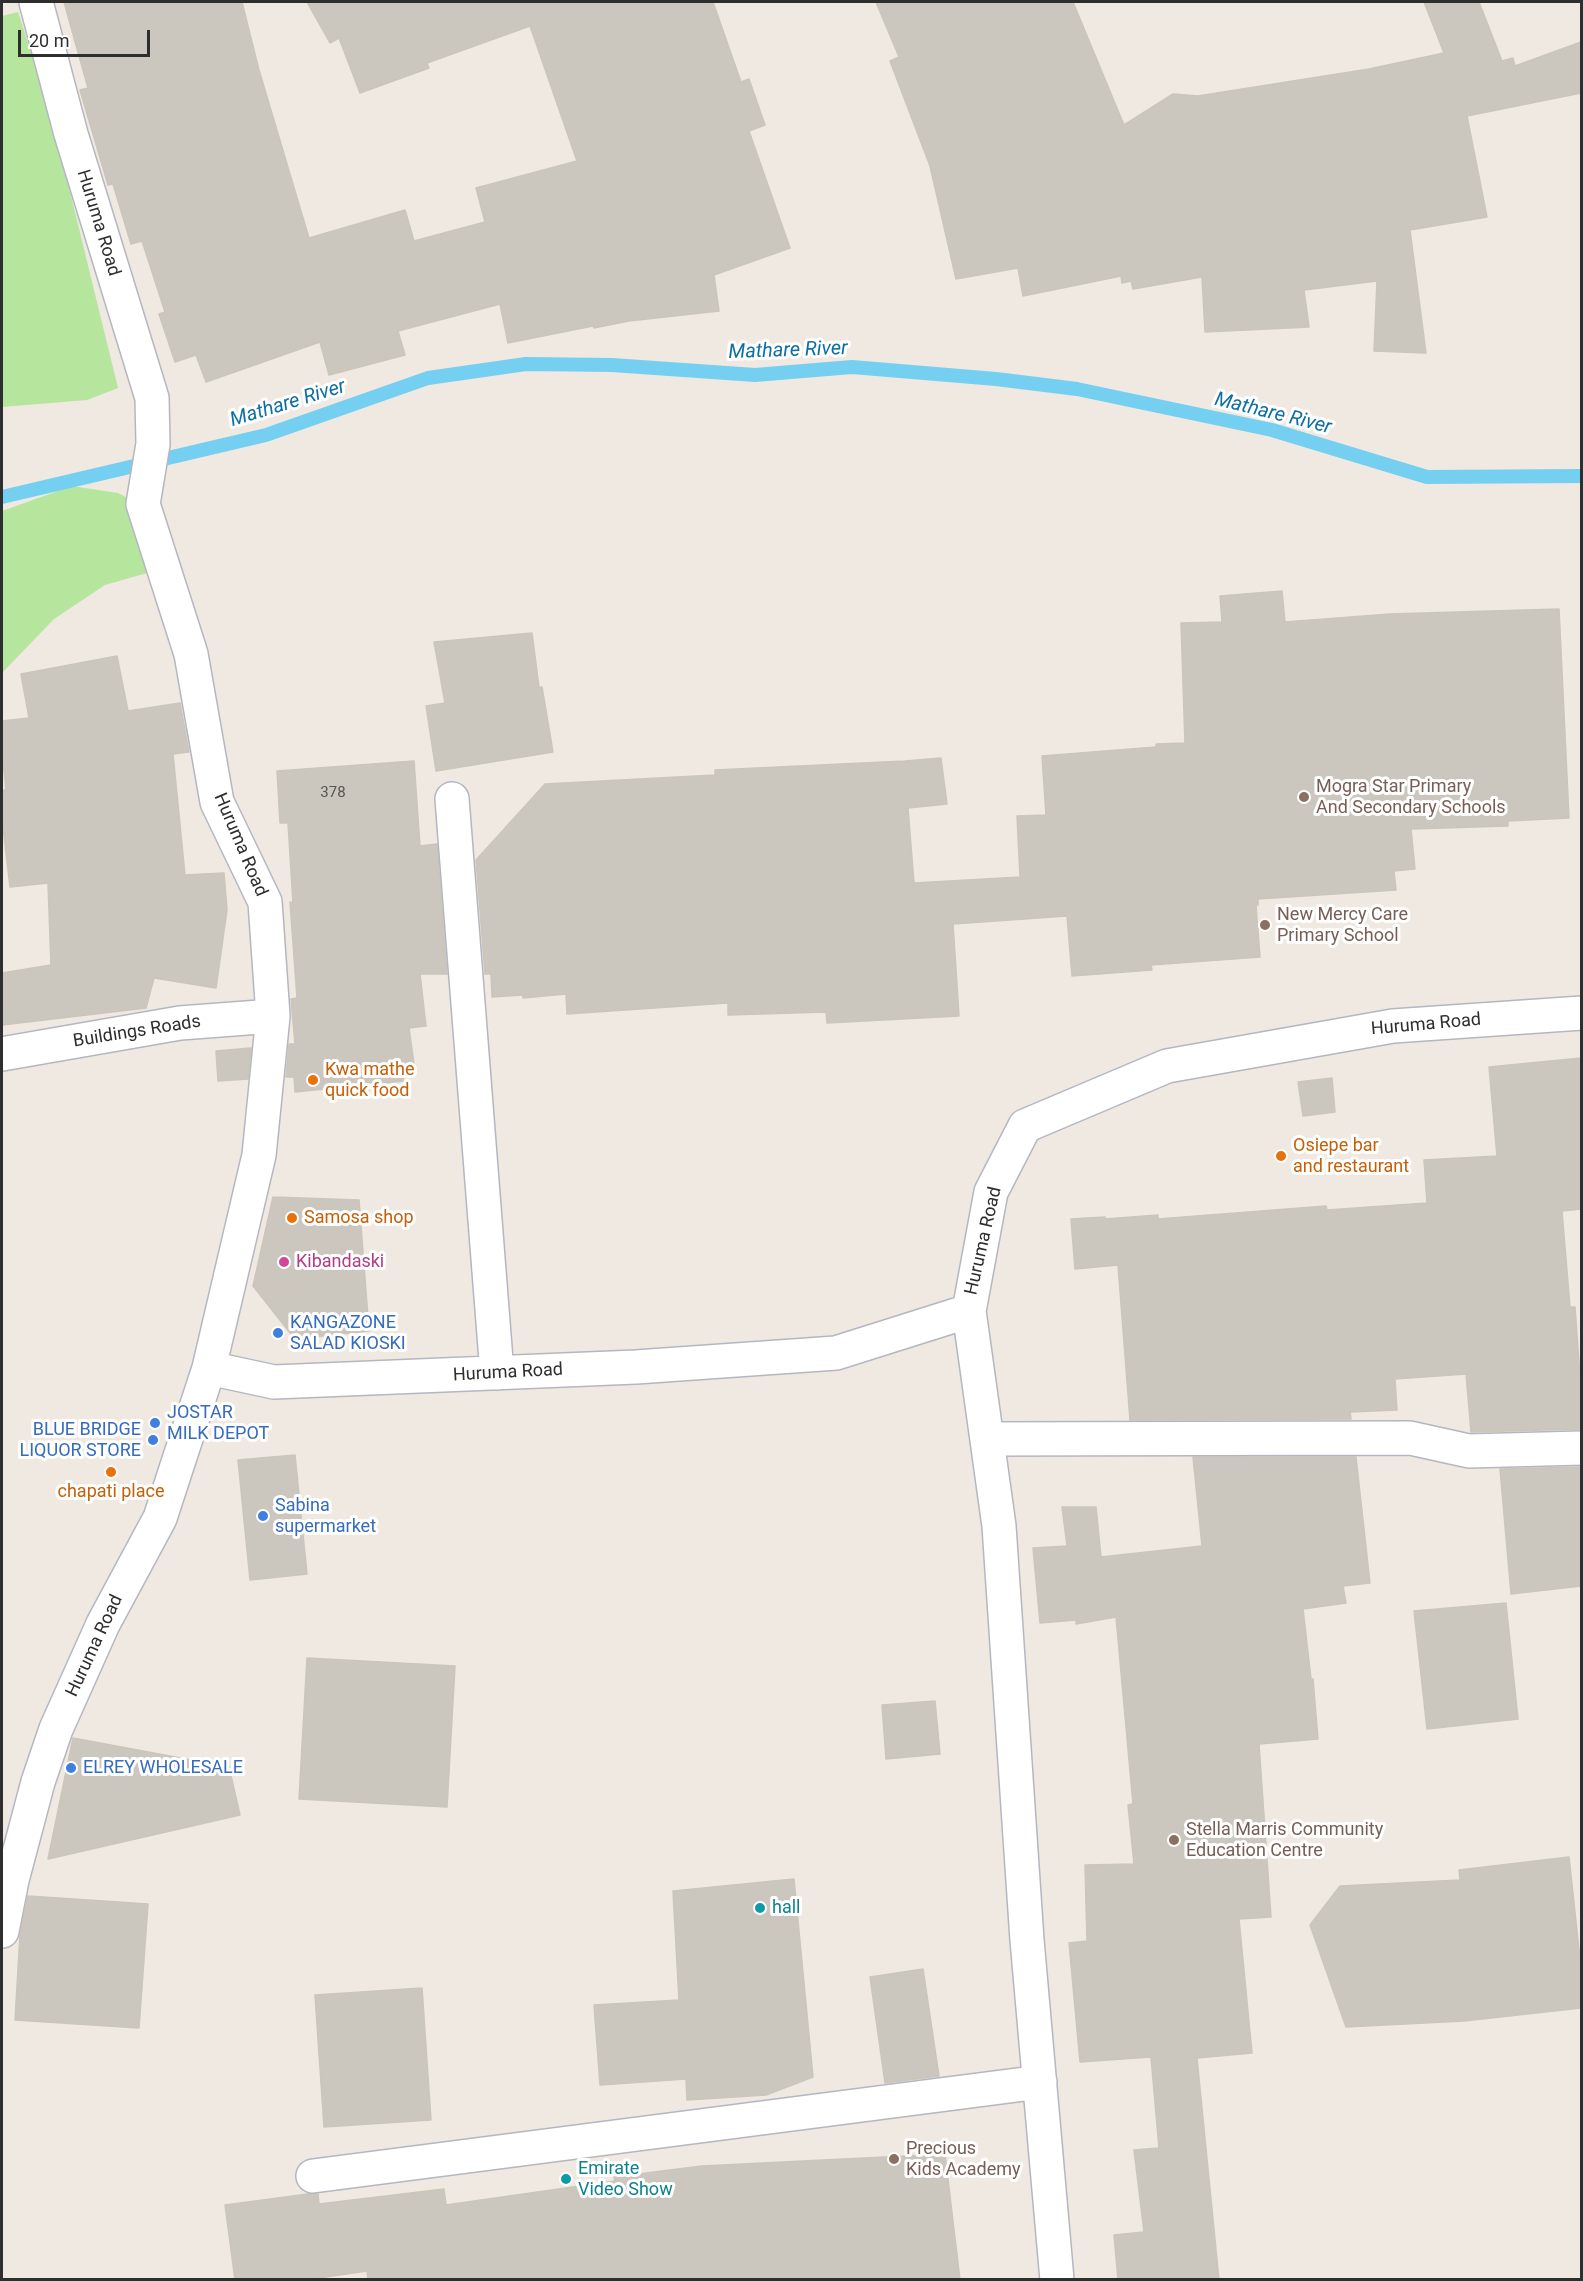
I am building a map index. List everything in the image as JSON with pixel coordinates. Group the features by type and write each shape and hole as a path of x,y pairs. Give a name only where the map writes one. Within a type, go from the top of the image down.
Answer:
{"street":[{"name":"Huruma Road","path":"2,1931 12,1880 32,1804 56,1729 103,1624 160,1518 209,1368 259,1155 273,1016 265,902 217,802 191,654 143,504 153,444 152,398 71,134 36,2"},
{"path":"452,799 497,1373"},
{"name":"Huruma Road","path":"209,1368 274,1382 636,1367 836,1353 969,1311 991,1192 1025,1126 1167,1066 1393,1026 1581,1012"},
{"name":"Buildings Roads","path":"2,1054 180,1023 273,1016"},
{"path":"969,1311 999,1526 1027,1940 1057,2280"},
{"path":"987,1439 1410,1438 1469,1451 1557,1451 1581,1448"},
{"path":"313,2176 1040,2082"}],"green space":[{"path":"18,12 51,114 118,388 87,400 2,407 2,16"},
{"path":"72,486 118,493 167,519 167,547 147,573 105,585 54,619 2,673 2,511"}],"building":[{"path":"64,2 242,2 259,70 309,238 405,210 414,241 485,222 476,188 577,161 530,26 427,63 429,68 360,93 339,38 330,43 307,2 713,2 741,82 749,79 765,125 749,131 790,248 714,275 719,311 629,321 594,328 593,326 508,343 500,304 398,331 405,355 329,375 320,342 206,382 196,355 175,362 159,314 165,312 142,241 131,244 113,184 108,185 80,90 88,88"},
{"path":"876,2 1073,2 1124,125 1173,94 1198,96 1369,69 1444,53 1424,2 1479,2 1502,61 1513,58 1515,66 1581,42 1581,93 1467,116 1487,217 1410,230 1426,353 1374,351 1377,281 1304,290 1309,327 1205,332 1202,277 1133,289 1131,281 1122,283 1121,276 1023,296 1018,268 956,279 930,166 890,61 899,57"},
{"path":"1282,591 1285,622 1390,614 1559,609 1569,818 1508,821 1508,826 1411,829 1415,869 1394,871 1396,890 1258,899 1258,905 1256,905 1260,957 1151,965 1152,970 1072,976 1067,916 953,924 959,1016 827,1023 826,1012 728,1015 728,1003 567,1014 566,994 523,998 523,995 492,997 491,974 485,974 476,860 545,784 715,775 715,770 941,758 947,804 908,808 914,883 1020,877 1017,816 1046,815 1042,756 1185,743 1181,623 1222,622 1220,596"},
{"path":"532,633 539,687 542,687 553,752 436,771 426,706 445,703 434,642"},
{"path":"117,656 128,711 180,703 189,752 173,754 185,875 224,873 227,910 216,988 154,978 146,1008 2,1025 2,973 51,965 48,883 10,887 2,819 2,790 6,790 2,721 29,718 21,674"},
{"path":"414,761 420,846 437,844 447,974 420,974 426,1026 409,1028 414,1064 402,1065 404,1081 295,1092 294,1077 286,1077 289,1044 295,1044 291,999 297,998 290,902 293,903 288,823 280,823 277,771"},
{"path":"251,1048 248,1079 218,1081 216,1051"},
{"path":"1581,1058 1581,1209 1562,1211 1570,1307 1575,1307 1581,1390 1581,1429 1471,1432 1466,1374 1395,1379 1397,1410 1350,1412 1351,1419 1130,1420 1118,1265 1075,1269 1071,1219 1158,1215 1158,1219 1326,1206 1327,1210 1427,1203 1424,1160 1497,1156 1489,1067"},
{"path":"1332,1078 1335,1112 1303,1116 1298,1082"},
{"path":"273,1197 359,1200 369,1331 295,1339 253,1286"},
{"path":"295,1455 307,1574 250,1580 238,1460"},
{"path":"1193,1457 1356,1457 1370,1583 1343,1586 1346,1603 1303,1609 1311,1679 1313,1679 1318,1739 1259,1744 1271,1917 1239,1919 1252,2053 1197,2058 1219,2280 1118,2280 1114,2235 1144,2232 1134,2150 1159,2148 1151,2057 1080,2062 1069,1943 1087,1941 1085,1865 1134,1864 1128,1805 1133,1804 1116,1617 1076,1624 1076,1620 1040,1623 1033,1548 1067,1546 1062,1507 1096,1507 1101,1557 1202,1546"},
{"path":"1581,1467 1581,1586 1511,1594 1500,1469"},
{"path":"1506,1603 1518,1719 1427,1729 1414,1611"},
{"path":"307,1658 455,1666 447,1807 299,1799"},
{"path":"935,1701 940,1754 886,1759 882,1705"},
{"path":"73,1738 229,1767 240,1815 48,1859"},
{"path":"1569,1857 1581,1968 1581,2008 1464,2021 1346,2027 1310,1925 1340,1886 1460,1880 1459,1870"},
{"path":"794,1879 813,2077 766,2095 687,2100 686,2079 600,2085 594,2005 679,2000 673,1891"},
{"path":"28,1896 148,1904 139,2028 15,2020 20,1935"},
{"path":"923,1969 939,2076 885,2083 870,1977"},
{"path":"422,1988 431,2120 324,2127 315,1995"},
{"path":"945,2154 960,2280 368,2280 367,2271 305,2280 235,2280 225,2205 308,2194 318,2194 319,2204 444,2189 446,2205 615,2181 614,2177 702,2166"}],"waterway":[{"name":"Mathare River","path":"2,497 266,435 428,378 526,364 612,365 755,375 852,367 996,379 1077,389 1272,430 1427,477 1582,476"}],"place":[{"name":"Mogra Star Primary And Secondary Schools","path":"1304,797"},
{"name":"New Mercy Care Primary School","path":"1265,925"},
{"name":"Kwa mathe quick food","path":"313,1080"},
{"name":"Osiepe bar and restaurant","path":"1281,1156"},
{"name":"Samosa shop","path":"292,1218"},
{"name":"Kibandaski","path":"284,1262"},
{"name":"KANGAZONE SALAD KIOSKI","path":"278,1333"},
{"name":"JOSTAR MILK DEPOT","path":"155,1423"},
{"name":"BLUE BRIDGE LIQUOR STORE","path":"153,1440"},
{"name":"chapati place","path":"111,1472"},
{"name":"Sabina supermarket","path":"263,1516"},
{"name":"ELREY WHOLESALE","path":"71,1768"},
{"name":"Stella Marris Community Education Centre","path":"1174,1840"},
{"name":"hall","path":"760,1908"},
{"name":"Precious Kids Academy","path":"894,2159"},
{"name":"Emirate Video Show","path":"566,2179"}]}
